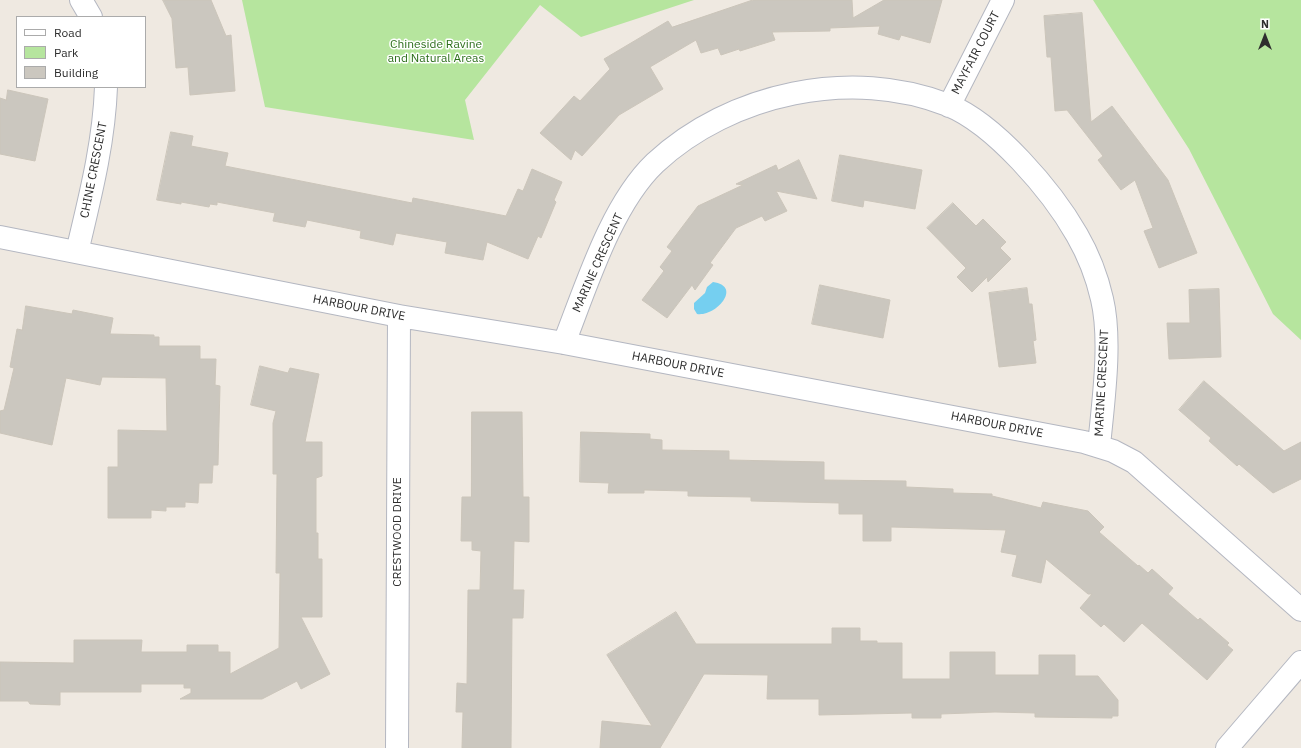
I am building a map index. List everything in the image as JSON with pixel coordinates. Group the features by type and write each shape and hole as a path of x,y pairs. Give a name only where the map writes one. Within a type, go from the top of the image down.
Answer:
{"street":[{"path":"81,0 90,16"},
{"name":"MAYFAIR COURT","path":"949,106 1003,0"},
{"name":"CHINE CRESCENT","path":"77,252 98,157 105,115 106,88"},
{"name":"MARINE CRESCENT","path":"564,343 599,256 624,204 654,164 691,135 710,123 774,98 845,88 896,91 949,106 975,121 1027,168 1061,210 1077,236 1088,259 1103,301 1105,322 1105,367 1099,446"},
{"name":"HARBOUR DRIVE","path":"0,237 399,316 564,343 1067,438 1099,446 1113,451 1134,462 1301,610"},
{"name":"CRESTWOOD DRIVE","path":"397,748 399,316"},
{"path":"1227,748 1301,662"}],"green space":[{"name":"Chineside Ravine and Natural Areas","path":"242,0 694,0 581,37 540,5 465,100 474,140 265,107"},
{"path":"1093,0 1301,0 1301,340 1273,314 1189,149"}],"water":[{"path":"713,282 722,285 726,289 726,295 723,301 712,311 704,314 697,314 694,309 694,303 705,293 707,287"}],"building":[{"path":"163,0 211,0 226,36 231,35 235,91 190,95 188,67 176,68 172,19"},
{"path":"753,0 852,0 853,18 884,0 942,0 930,43 901,35 899,40 878,34 880,26 830,28 830,31 772,32 775,40 740,51 739,49 721,55 718,48 701,53 696,40 650,67 663,89 619,115 582,156 575,150 571,160 540,133 574,96 580,101 610,69 604,59 668,21 672,27"},
{"path":"1082,13 1091,122 1112,106 1168,180 1197,253 1159,268 1144,231 1153,228 1135,180 1121,190 1098,160 1103,156 1067,110 1055,111 1051,57 1047,57 1044,16"},
{"path":"8,90 48,99 35,161 0,154 0,98 6,100"},
{"path":"171,132 193,136 191,146 228,153 225,166 412,203 413,198 506,216 518,189 523,191 532,169 562,182 554,200 556,202 541,238 538,236 528,259 487,242 483,260 445,253 447,242 396,233 393,245 360,238 361,231 307,220 305,227 273,221 275,213 217,202 217,205 210,204 209,207 181,202 181,204 157,200"},
{"path":"840,155 922,170 915,209 864,200 863,207 832,201"},
{"path":"799,160 817,199 776,191 787,211 765,221 762,216 736,228 710,263 713,265 695,290 692,285 667,318 642,300 664,271 660,267 672,251 667,247 698,206 743,185 736,184 776,165 778,170"},
{"path":"953,203 976,226 983,219 1006,242 1000,248 1011,259 988,282 987,277 972,292 957,277 966,268 927,228"},
{"path":"820,285 890,300 883,338 812,324"},
{"path":"1027,288 1029,304 1032,304 1036,340 1033,341 1036,363 999,367 989,293"},
{"path":"1219,289 1221,357 1169,359 1167,323 1190,323 1189,290"},
{"path":"26,306 72,314 73,310 113,318 110,334 154,335 154,337 159,337 159,346 200,346 200,359 216,359 215,385 220,386 218,465 213,465 212,483 199,483 198,503 185,502 185,507 166,507 166,511 151,510 151,518 108,518 108,467 118,467 118,430 167,431 166,378 102,377 100,385 66,378 52,445 0,433 0,411 4,410 14,368 10,367 17,329 22,330"},
{"path":"260,366 288,373 290,368 319,374 305,442 322,442 322,476 316,478 316,533 318,533 318,559 322,559 322,617 301,617 330,674 301,689 297,681 262,699 180,699 191,693 191,688 184,688 184,684 141,684 141,692 60,692 60,705 30,704 28,701 0,701 0,662 74,663 74,640 142,640 141,652 187,652 187,645 218,645 218,652 230,652 230,674 279,648 280,573 276,573 277,474 273,474 273,423 276,411 251,405"},
{"path":"1204,381 1284,451 1301,442 1301,479 1273,493 1239,464 1237,466 1209,441 1211,438 1179,410"},
{"path":"472,412 522,412 523,497 529,497 529,542 514,541 513,590 524,590 523,618 512,618 511,748 462,748 463,712 456,712 457,683 467,684 468,590 480,590 481,551 472,550 472,541 461,541 462,497 471,497"},
{"path":"581,432 650,434 650,439 662,440 662,450 729,451 729,460 824,462 824,480 906,481 906,487 953,489 953,493 992,494 992,496 1041,508 1043,502 1088,511 1104,527 1099,532 1148,573 1152,569 1173,588 1168,594 1198,620 1200,618 1229,643 1227,645 1233,650 1207,680 1142,623 1124,642 1104,624 1101,627 1080,608 1092,594 1088,594 1046,559 1041,583 1012,576 1017,555 1001,552 1006,530 891,527 891,541 863,541 863,514 839,514 839,503 751,501 751,497 688,496 688,491 644,490 644,493 608,493 609,483 580,482"},
{"path":"676,612 696,644 832,644 832,628 860,628 860,641 902,643 902,679 950,679 950,652 995,652 995,675 1039,675 1039,655 1075,655 1075,676 1098,676 1118,700 1118,716 1112,716 1112,718 1035,717 1035,713 995,712 941,714 941,718 912,718 912,713 819,715 819,699 767,699 768,675 704,674 660,748 600,748 602,721 652,726 607,655"}]}
